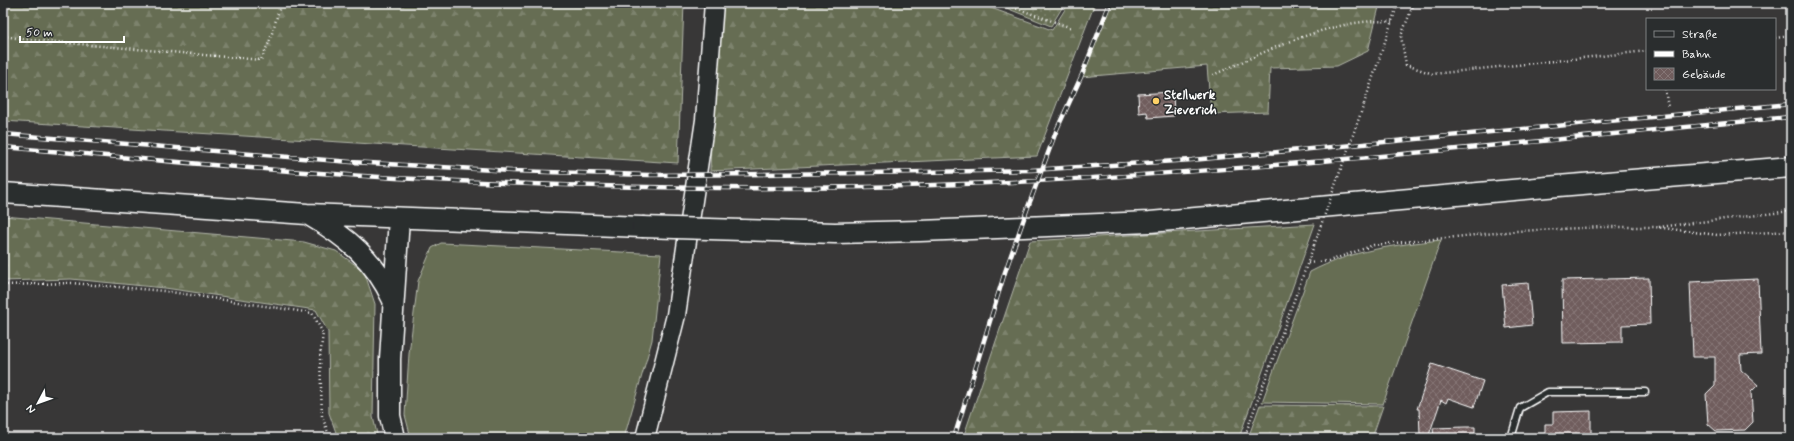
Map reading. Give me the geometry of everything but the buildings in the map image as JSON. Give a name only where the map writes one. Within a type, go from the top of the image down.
[{"type":"main road","points":[[3,193],[308,214],[835,233],[1150,222],[1791,167]]},
{"type":"main road","points":[[308,214],[333,229],[372,264],[385,283],[393,301]]},
{"type":"main road","points":[[395,438],[390,416],[390,358],[399,218]]},
{"type":"street","points":[[645,438],[676,315],[705,120],[714,3]]},
{"type":"lane","points":[[1511,438],[1520,408],[1548,392],[1645,392]]},
{"type":"path","points":[[3,36],[261,60],[270,40],[281,3]]},
{"type":"path","points":[[997,3],[1072,28]]},
{"type":"path","points":[[1244,438],[1308,263],[1398,3]]},
{"type":"path","points":[[1414,3],[1400,36],[1406,65],[1433,74],[1646,51]]},
{"type":"path","points":[[1213,75],[1290,41],[1358,21],[1392,22]]},
{"type":"path","points":[[1776,38],[1791,36]]},
{"type":"path","points":[[1665,90],[1668,107]]},
{"type":"path","points":[[1308,263],[1329,261],[1374,245],[1399,242],[1567,228],[1655,227],[1791,211]]},
{"type":"path","points":[[1655,227],[1710,235],[1791,231]]},
{"type":"path","points":[[3,285],[71,283],[164,291],[312,314],[323,333],[320,358],[322,416],[330,438]]},
{"type":"green space","points":[[3,3],[684,3],[678,163],[3,121]]},
{"type":"green space","points":[[716,3],[977,3],[1052,30],[1069,3],[1095,3],[1037,156],[710,171]]},
{"type":"green space","points":[[994,3],[1065,3],[1051,26]]},
{"type":"green space","points":[[1110,3],[1380,3],[1368,51],[1337,66],[1270,68],[1268,112],[1211,114],[1207,66],[1081,77]]},
{"type":"green space","points":[[3,216],[304,242],[336,251],[364,271],[375,304],[373,417],[378,438],[338,438],[329,413],[328,332],[316,310],[165,288],[71,279],[3,281]]},
{"type":"green space","points":[[1315,224],[1239,438],[963,438],[1030,241]]},
{"type":"green space","points":[[1441,240],[1383,404],[1262,402],[1310,272],[1342,258],[1374,250]]},
{"type":"green space","points":[[441,243],[661,254],[652,340],[624,438],[411,438],[405,415],[409,354],[418,281],[432,248]]},
{"type":"green space","points":[[1260,405],[1383,406],[1372,438],[1248,438]]},
{"type":"railway","points":[[954,438],[1005,272],[1028,207],[1057,129],[1081,77],[1110,3]]},
{"type":"railway","points":[[3,134],[351,162],[512,171],[649,175],[867,173],[1031,170],[1192,160],[1791,104]]},
{"type":"railway","points":[[3,147],[272,170],[434,180],[650,187],[866,187],[1098,178],[1214,170],[1329,161],[1791,117]]},
{"type":"place","name":"Stellwerk Zieverich","points":[[1156,101]]}]
